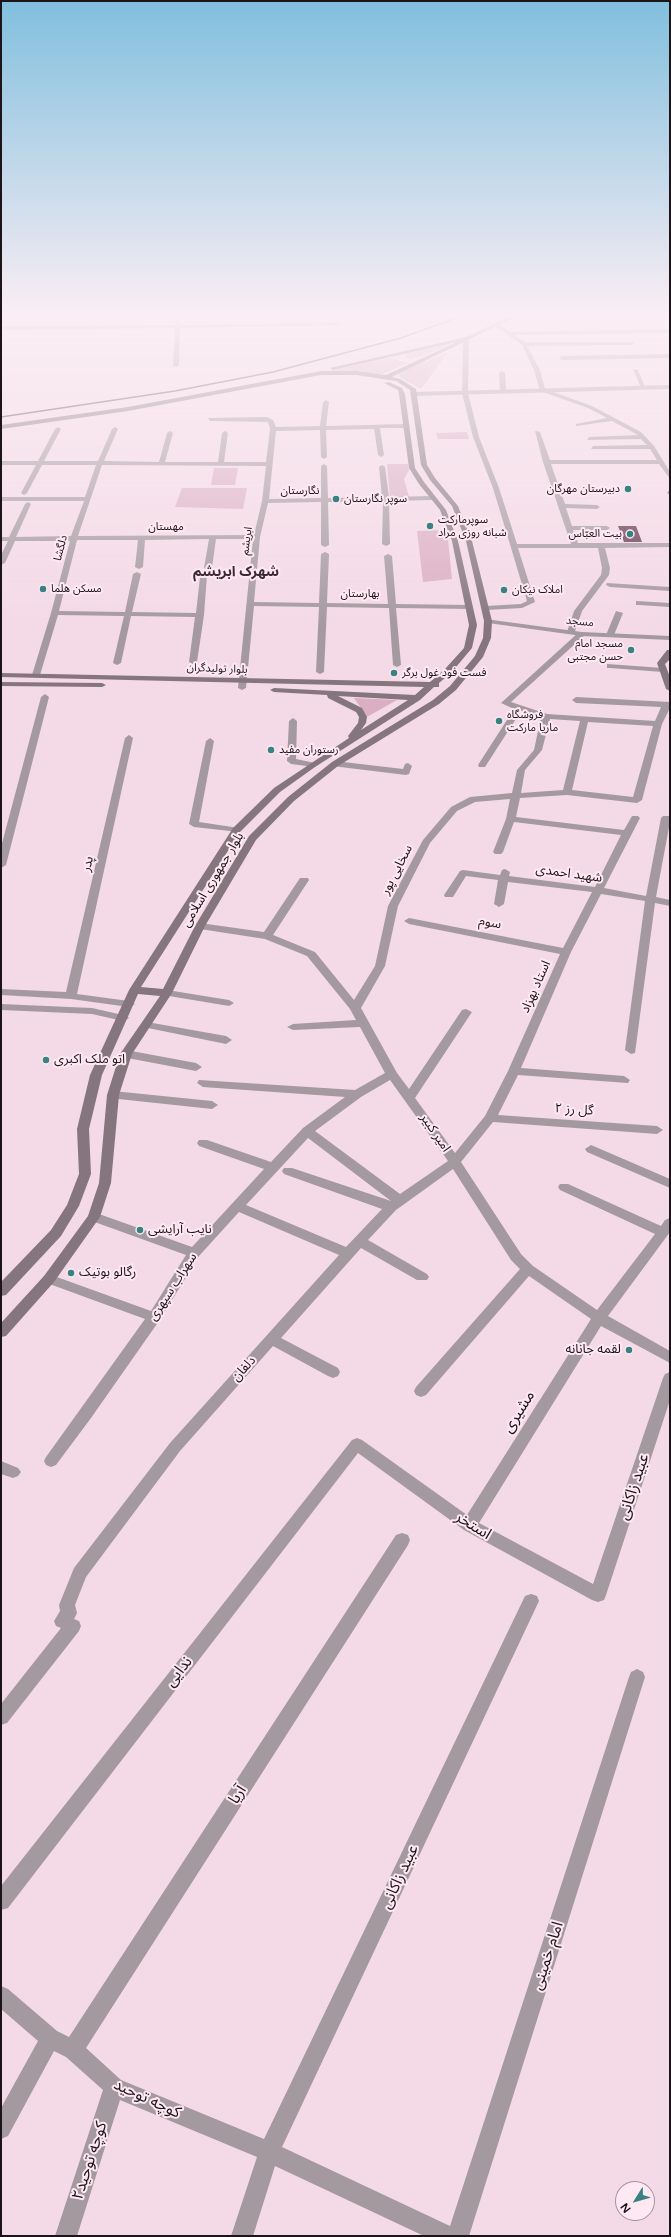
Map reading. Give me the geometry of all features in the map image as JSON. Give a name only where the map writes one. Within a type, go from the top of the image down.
[{"type":"main road","points":[[1,427],[50,419]]},
{"type":"main road","points":[[1,431],[78,419]]},
{"type":"main road","name":"بلوار جمهوری اسلامی","points":[[1,1291],[56,1233],[73,1206],[85,1174],[83,1129],[96,1076],[123,1018],[134,990],[236,830],[277,790],[312,765],[417,698],[448,671],[468,648],[473,625],[455,541],[443,510],[432,498],[412,468],[406,419]]},
{"type":"main road","name":"بلوار جمهوری اسلامی","points":[[1,1332],[49,1280],[94,1217],[105,1183],[113,1095],[126,1054],[147,1025],[167,992],[200,926],[252,838],[291,799],[335,764],[436,702],[453,688],[479,657],[487,638],[488,621],[469,541],[455,506],[432,479],[424,466],[418,419]]},
{"type":"main road","points":[[455,541],[469,541]]},
{"type":"main road","points":[[670,656],[661,663],[662,670],[670,689]]},
{"type":"main road","name":"بلوار تولیدگران","points":[[1,675],[36,675],[242,684],[314,692],[417,698],[436,702]]},
{"type":"main road","name":"بلوار تولیدگران","points":[[1,684],[432,685],[453,688]]},
{"type":"main road","points":[[314,692],[334,696],[359,710],[362,723],[346,743]]},
{"type":"main road","points":[[134,990],[167,992]]},
{"type":"street","points":[[269,419],[271,421],[273,429],[378,428],[407,426]]},
{"type":"street","points":[[324,419],[324,456]]},
{"type":"street","points":[[472,419],[476,437],[496,488],[531,602],[522,606],[486,608]]},
{"type":"street","points":[[578,425],[612,419]]},
{"type":"street","points":[[615,419],[643,437],[652,447],[670,477]]},
{"type":"street","points":[[378,428],[381,455]]},
{"type":"street","name":"دلگشا","points":[[36,675],[56,613],[74,539],[100,463],[115,429]]},
{"type":"street","name":"ابریشم","points":[[242,684],[257,537],[264,501],[273,429]]},
{"type":"street","points":[[24,493],[42,464],[58,430]]},
{"type":"street","points":[[161,464],[170,432]]},
{"type":"street","points":[[537,432],[575,545]]},
{"type":"street","points":[[220,464],[225,433]]},
{"type":"street","points":[[589,439],[643,437]]},
{"type":"street","points":[[593,448],[652,447]]},
{"type":"street","points":[[546,462],[661,462]]},
{"type":"street","points":[[1,464],[269,464]]},
{"type":"street","points":[[324,466],[325,545]]},
{"type":"street","points":[[382,467],[386,500],[386,544]]},
{"type":"street","name":"نگارستان","points":[[264,501],[432,498]]},
{"type":"street","points":[[1,499],[88,499]]},
{"type":"street","points":[[1,563],[28,504]]},
{"type":"street","points":[[562,506],[596,507]]},
{"type":"street","points":[[570,528],[607,528]]},
{"type":"street","name":"مهستان","points":[[1,539],[257,537]]},
{"type":"street","points":[[117,663],[129,616],[138,571],[142,538]]},
{"type":"street","points":[[208,568],[213,538]]},
{"type":"street","points":[[514,546],[670,545]]},
{"type":"street","points":[[571,632],[578,611],[606,575],[601,546]]},
{"type":"street","points":[[320,672],[325,554]]},
{"type":"street","points":[[388,556],[397,665]]},
{"type":"street","points":[[193,662],[204,578]]},
{"type":"street","points":[[610,585],[670,589]]},
{"type":"street","points":[[639,603],[670,606]]},
{"type":"street","name":"بهارستان","points":[[250,604],[469,607]]},
{"type":"street","points":[[56,613],[129,616],[200,615]]},
{"type":"street","points":[[610,636],[619,613]]},
{"type":"street","name":"مسجد","points":[[488,621],[582,634],[670,638]]},
{"type":"street","points":[[576,700],[669,704],[658,724],[584,720],[546,716],[505,703],[582,634]]},
{"type":"street","points":[[610,666],[662,670]]},
{"type":"street","points":[[623,703],[624,692]]},
{"type":"street","points":[[1,865],[45,697]]},
{"type":"street","points":[[482,765],[519,708]]},
{"type":"street","points":[[498,852],[511,818],[521,770],[538,750],[546,716]]},
{"type":"street","points":[[567,792],[584,720]]},
{"type":"street","points":[[293,721],[291,761],[312,765]]},
{"type":"street","name":"سخایی پور","points":[[355,1008],[380,966],[392,906],[426,842],[454,809],[473,799],[567,792],[638,800],[658,724]]},
{"type":"street","name":"پدر","points":[[71,996],[130,738]]},
{"type":"street","points":[[210,741],[194,824],[236,830]]},
{"type":"street","points":[[335,764],[406,772],[408,766]]},
{"type":"street","points":[[511,818],[627,834]]},
{"type":"street","name":"استاد بهزاد","points":[[455,1162],[490,1118],[514,1071],[566,952],[635,818]]},
{"type":"street","points":[[631,1050],[650,900],[666,818]]},
{"type":"street","name":"شهید احمدی","points":[[449,894],[463,873],[504,875],[670,903]]},
{"type":"street","points":[[499,904],[504,875]]},
{"type":"street","points":[[267,936],[304,880]]},
{"type":"street","name":"سوم","points":[[409,921],[566,952]]},
{"type":"street","name":"امیر کبیر","points":[[200,926],[267,936],[311,954],[355,1008],[392,1074],[410,1097],[455,1162],[516,1257],[528,1269],[599,1318],[670,1358]]},
{"type":"street","points":[[1,992],[71,996],[129,1004]]},
{"type":"street","points":[[167,992],[229,1002]]},
{"type":"street","points":[[92,1011],[102,1006],[97,999]]},
{"type":"street","points":[[1,1007],[92,1011],[123,1018]]},
{"type":"street","points":[[410,1097],[466,1012]]},
{"type":"street","points":[[293,1027],[363,1023]]},
{"type":"street","points":[[147,1025],[226,1040]]},
{"type":"street","points":[[126,1054],[196,1066]]},
{"type":"street","points":[[514,1071],[624,1080]]},
{"type":"street","name":"سهراب سپهری","points":[[51,1461],[154,1317],[194,1253],[307,1131],[357,1094],[392,1074]]},
{"type":"street","points":[[203,1083],[357,1094]]},
{"type":"street","points":[[113,1095],[212,1105]]},
{"type":"street","name":"گل رز ۲","points":[[490,1118],[657,1130]]},
{"type":"street","points":[[307,1131],[395,1204]]},
{"type":"street","points":[[203,1143],[274,1168]]},
{"type":"street","points":[[590,1148],[670,1184]]},
{"type":"street","name":"دلفان","points":[[1,1717],[73,1626],[62,1621],[69,1613],[67,1605],[80,1573],[175,1446],[358,1242],[395,1204],[455,1162]]},
{"type":"street","points":[[288,1171],[395,1204]]},
{"type":"street","points":[[564,1187],[667,1228]]},
{"type":"street","points":[[236,1206],[348,1253]]},
{"type":"street","points":[[94,1217],[194,1253]]},
{"type":"street","name":"مشیری","points":[[469,1525],[599,1318],[667,1228]]},
{"type":"street","points":[[358,1242],[422,1277]]},
{"type":"street","points":[[421,1392],[528,1269]]},
{"type":"street","points":[[49,1280],[154,1317]]},
{"type":"street","points":[[270,1340],[333,1372]]},
{"type":"street","name":"عبید زاکانی","points":[[598,1595],[670,1378]]},
{"type":"street","name":"استخر","points":[[357,1444],[469,1525],[598,1595]]},
{"type":"street","name":"ندایی","points":[[1,1901],[357,1444]]},
{"type":"street","name":"آریا","points":[[73,2050],[402,1540]]},
{"type":"street","name":"عبید زاکانی","points":[[242,2236],[269,2152],[531,1602]]},
{"type":"street","name":"امام خمینی","points":[[458,2236],[637,1677]]},
{"type":"street","name":"کوچه توحید","points":[[1,1996],[50,2038],[73,2050],[114,2087],[269,2152],[448,2236]]},
{"type":"street","points":[[1,2129],[50,2038]]},
{"type":"street","name":"کوچه توحید۲","points":[[66,2236],[114,2087]]},
{"type":"shaded area","points":[[467,432],[469,439],[438,439],[436,433]]},
{"type":"shaded area","points":[[387,464],[408,464],[409,470],[404,479],[409,497],[390,498]]},
{"type":"shaded area","points":[[214,468],[238,468],[235,485],[211,485]]},
{"type":"shaded area","points":[[182,488],[247,488],[243,509],[175,507]]},
{"type":"shaded area","points":[[447,530],[452,579],[423,582],[417,531]]},
{"type":"shaded area","points":[[354,698],[397,700],[367,717]]},
{"type":"building","name":"بیت العبّاس","points":[[618,526],[636,526],[642,542],[624,542]]},
{"type":"place","name":"دبیرستان مهرگان","points":[[628,489]]},
{"type":"place","name":"سوپر نگارستان","points":[[336,499]]},
{"type":"place","name":"سوپرمارکت شبانه روزی مراد","points":[[430,526]]},
{"type":"place","name":"بیت العبّاس","points":[[630,534]]},
{"type":"place","name":"مسکن هلما","points":[[43,589]]},
{"type":"place","name":"املاک نیکان","points":[[504,590]]},
{"type":"place","name":"مسجد امام حسن مجتبی","points":[[631,650]]},
{"type":"place","name":"فست فود غول برگر","points":[[394,673]]},
{"type":"place","name":"فروشگاه ماریا مارکت","points":[[499,721]]},
{"type":"place","name":"رستوران مفید","points":[[271,750]]},
{"type":"place","name":"اتو ملک اکبری","points":[[46,1060]]},
{"type":"place","name":"نایب آرایشی","points":[[140,1230]]},
{"type":"place","name":"رگالو بوتیک","points":[[71,1273]]},
{"type":"place","name":"لقمه جانانه","points":[[629,1350]]},
{"type":"district","name":"شهرک ابریشم","points":[[236,572]]}]
